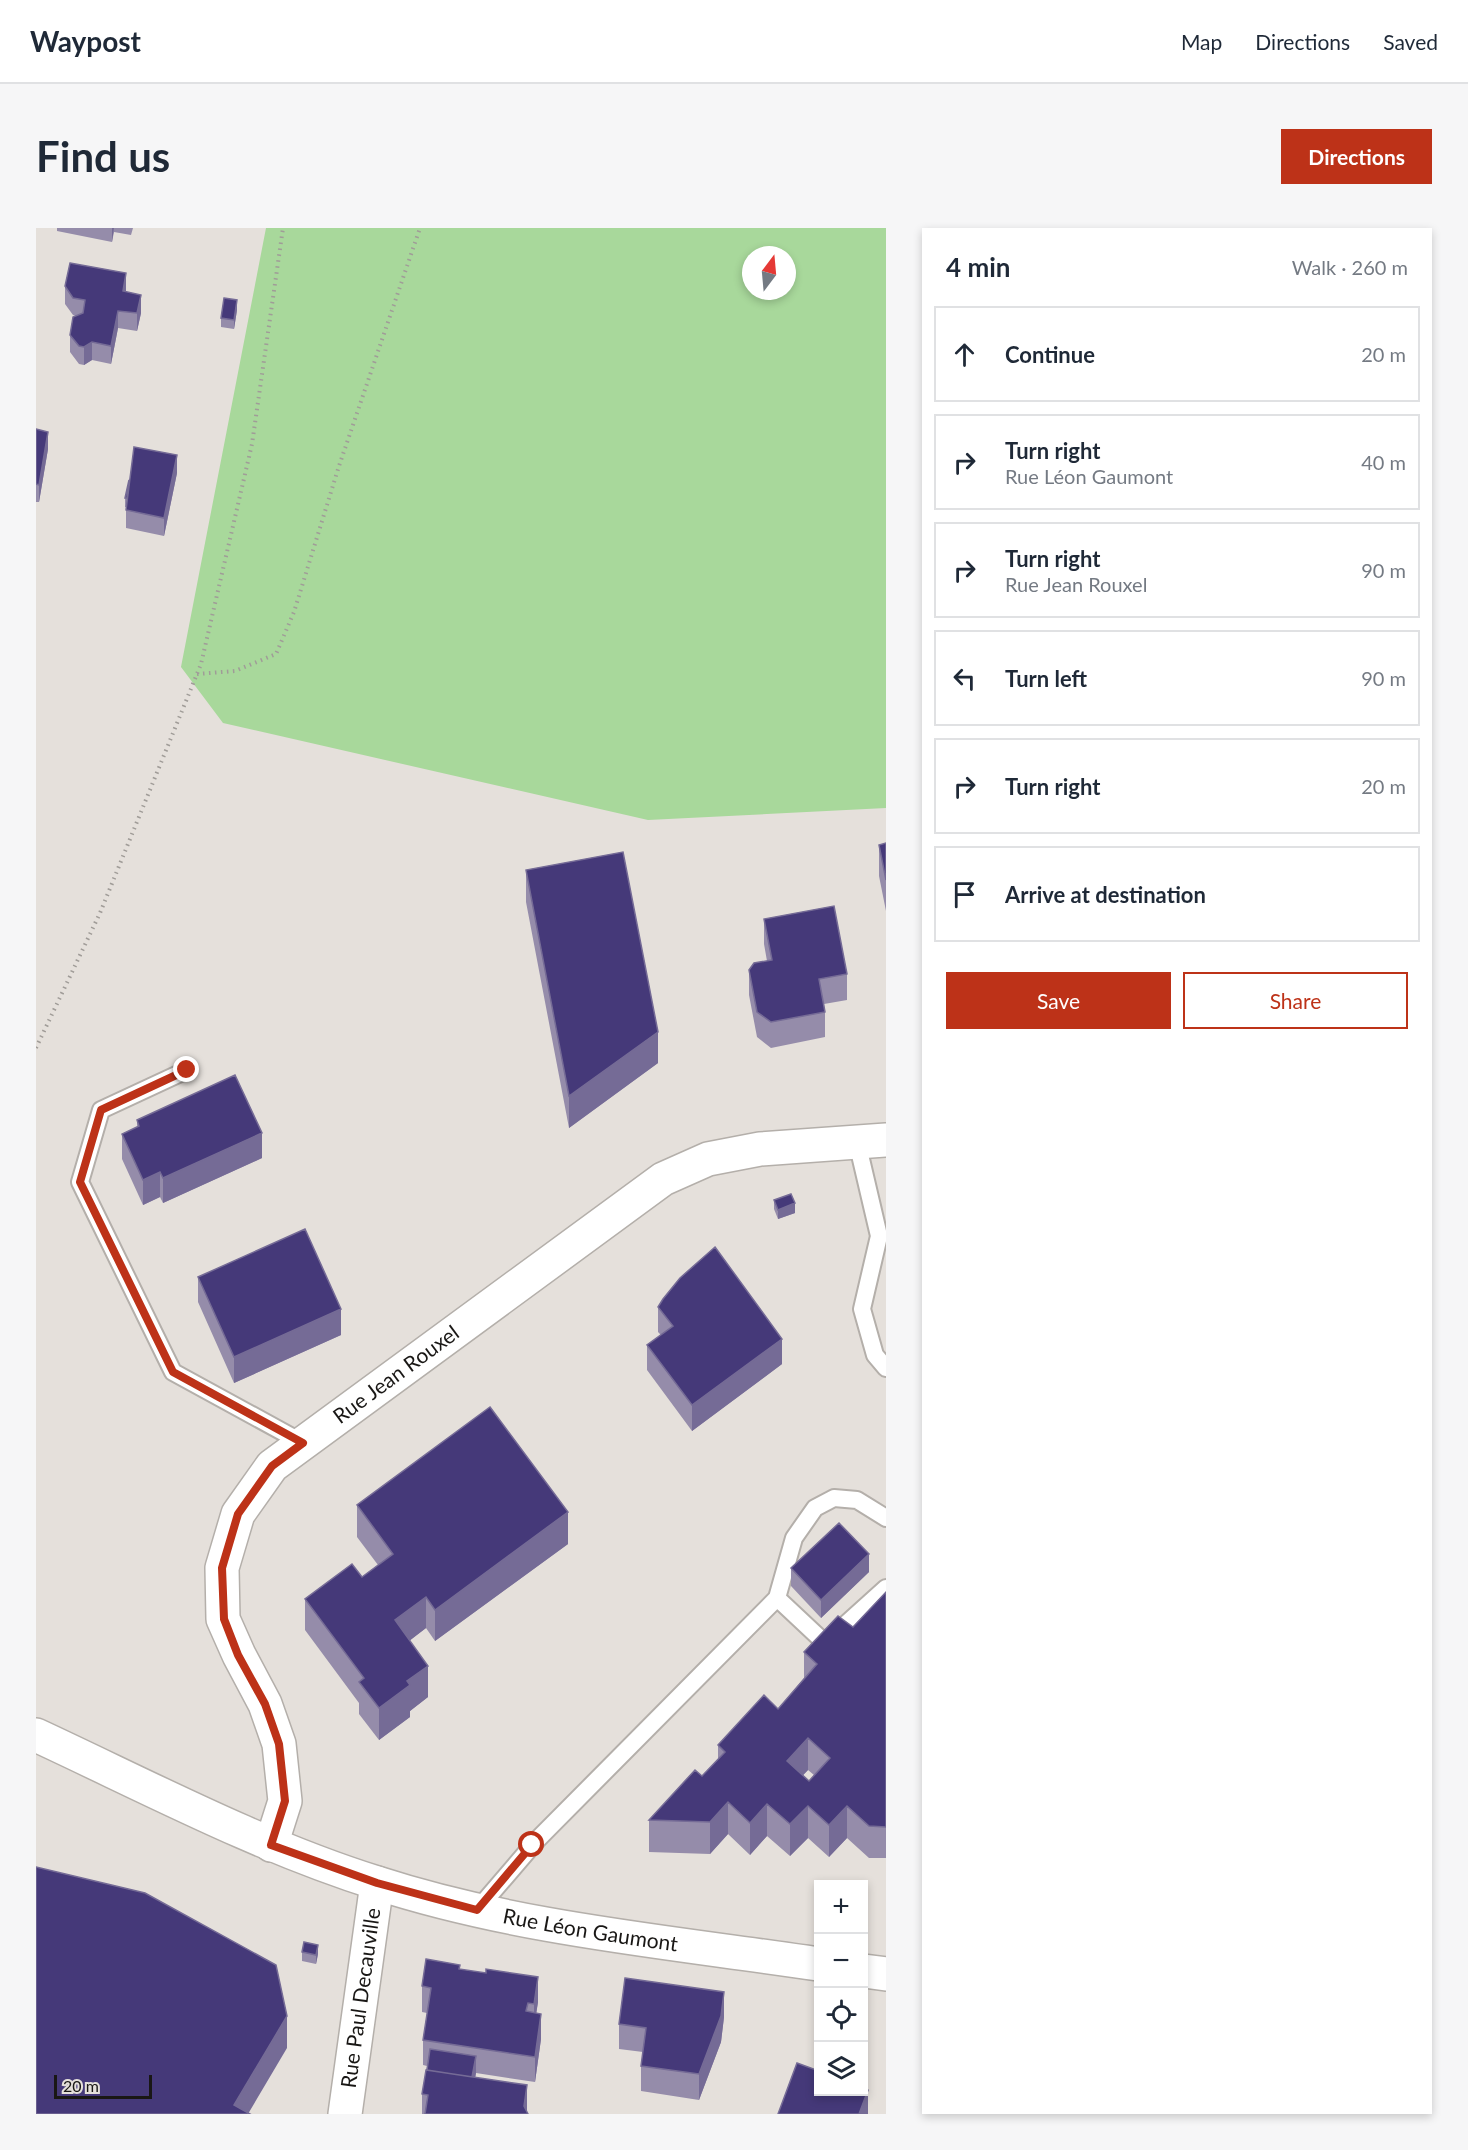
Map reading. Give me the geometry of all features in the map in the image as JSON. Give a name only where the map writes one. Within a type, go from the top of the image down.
[{"type":"street","name":"Rue Jean Rouxel","points":[[271,1845],[285,1801],[279,1744],[265,1704],[238,1655],[224,1619],[222,1568],[238,1514],[272,1466],[663,1179],[708,1160],[760,1149],[872,1142]]},
{"type":"street","name":"Rue Léon Gaumont","points":[[36,1735],[271,1845],[377,1883],[477,1910],[529,1921],[814,1963]]},
{"type":"street","name":"Rue Paul Decauville","points":[[345,2114],[377,1883]]},
{"type":"street","points":[[868,1972],[886,1974]]},
{"type":"lane","points":[[187,1070],[101,1110],[80,1182],[173,1372],[303,1443]]},
{"type":"lane","points":[[872,1142],[880,1224],[862,1309],[875,1355],[886,1368]]},
{"type":"lane","points":[[477,1910],[537,1840],[777,1598],[794,1538],[815,1508],[834,1498],[857,1500],[886,1518]]},
{"type":"lane","points":[[777,1598],[825,1643],[886,1588]]},
{"type":"path","points":[[36,1048],[100,914],[197,674],[252,444],[283,228]]},
{"type":"path","points":[[197,674],[235,671],[276,654],[294,612],[339,465],[420,228]]},
{"type":"green space","points":[[266,228],[886,228],[886,808],[648,820],[223,723],[181,667]]},
{"type":"building","points":[[70,263],[126,273],[123,291],[141,295],[137,313],[118,311],[111,346],[92,342],[84,347],[79,346],[70,335],[73,317],[83,313],[85,300],[73,298],[65,286]]},
{"type":"building","points":[[224,298],[237,300],[234,320],[221,318]]},
{"type":"building","points":[[36,429],[48,432],[39,485],[36,484]]},
{"type":"building","points":[[134,447],[177,455],[164,518],[126,510]]},
{"type":"building","points":[[886,843],[886,880],[879,845]]},
{"type":"building","points":[[623,852],[658,1032],[569,1096],[526,870]]},
{"type":"building","points":[[834,906],[847,974],[819,979],[825,1012],[771,1022],[757,1012],[749,970],[754,963],[772,960],[764,919]]},
{"type":"building","points":[[235,1075],[262,1133],[163,1178],[160,1172],[143,1180],[122,1134],[139,1126],[137,1120]]},
{"type":"building","points":[[791,1194],[795,1203],[778,1210],[774,1200]]},
{"type":"building","points":[[305,1229],[341,1309],[234,1357],[198,1277]]},
{"type":"building","points":[[715,1247],[782,1339],[692,1405],[647,1345],[673,1326],[658,1307],[663,1299],[680,1278]]},
{"type":"building","points":[[490,1407],[568,1512],[435,1610],[426,1597],[395,1620],[428,1666],[407,1681],[410,1685],[379,1708],[359,1682],[364,1678],[305,1599],[352,1564],[362,1577],[393,1554],[357,1505]]},
{"type":"building","points":[[839,1523],[869,1554],[821,1600],[791,1568]]},
{"type":"building","points":[[886,1592],[886,1827],[869,1826],[847,1806],[829,1825],[808,1806],[790,1824],[767,1804],[750,1823],[728,1802],[710,1822],[649,1820],[695,1770],[702,1776],[725,1752],[718,1745],[764,1695],[778,1709],[817,1664],[804,1652],[838,1616],[853,1627]],"holes":[[[808,1738],[830,1758],[809,1781],[787,1761]]]},
{"type":"building","points":[[36,1867],[145,1893],[276,1965],[287,2016],[234,2105],[250,2114],[36,2114]]},
{"type":"building","points":[[304,1942],[318,1945],[316,1955],[302,1952]]},
{"type":"building","points":[[426,1959],[460,1965],[459,1969],[486,1973],[486,1969],[538,1977],[534,2004],[528,2003],[526,2011],[541,2014],[535,2057],[423,2040],[431,1988],[422,1986]]},
{"type":"building","points":[[625,1978],[724,1992],[721,2016],[699,2074],[641,2066],[646,2028],[619,2024]]},
{"type":"building","points":[[430,2049],[476,2056],[472,2077],[427,2070]]},
{"type":"building","points":[[797,2063],[814,2069],[814,2096],[866,2096],[859,2114],[778,2114]]},
{"type":"building","points":[[426,2070],[527,2085],[524,2106],[528,2114],[425,2114],[428,2095],[422,2094]]},
{"type":"route","points":[[187,1070],[101,1110],[80,1182],[173,1372],[303,1443],[272,1466],[238,1514],[222,1568],[224,1619],[238,1655],[265,1704],[279,1744],[285,1801],[271,1845],[377,1883],[477,1910],[532,1845]]}]
